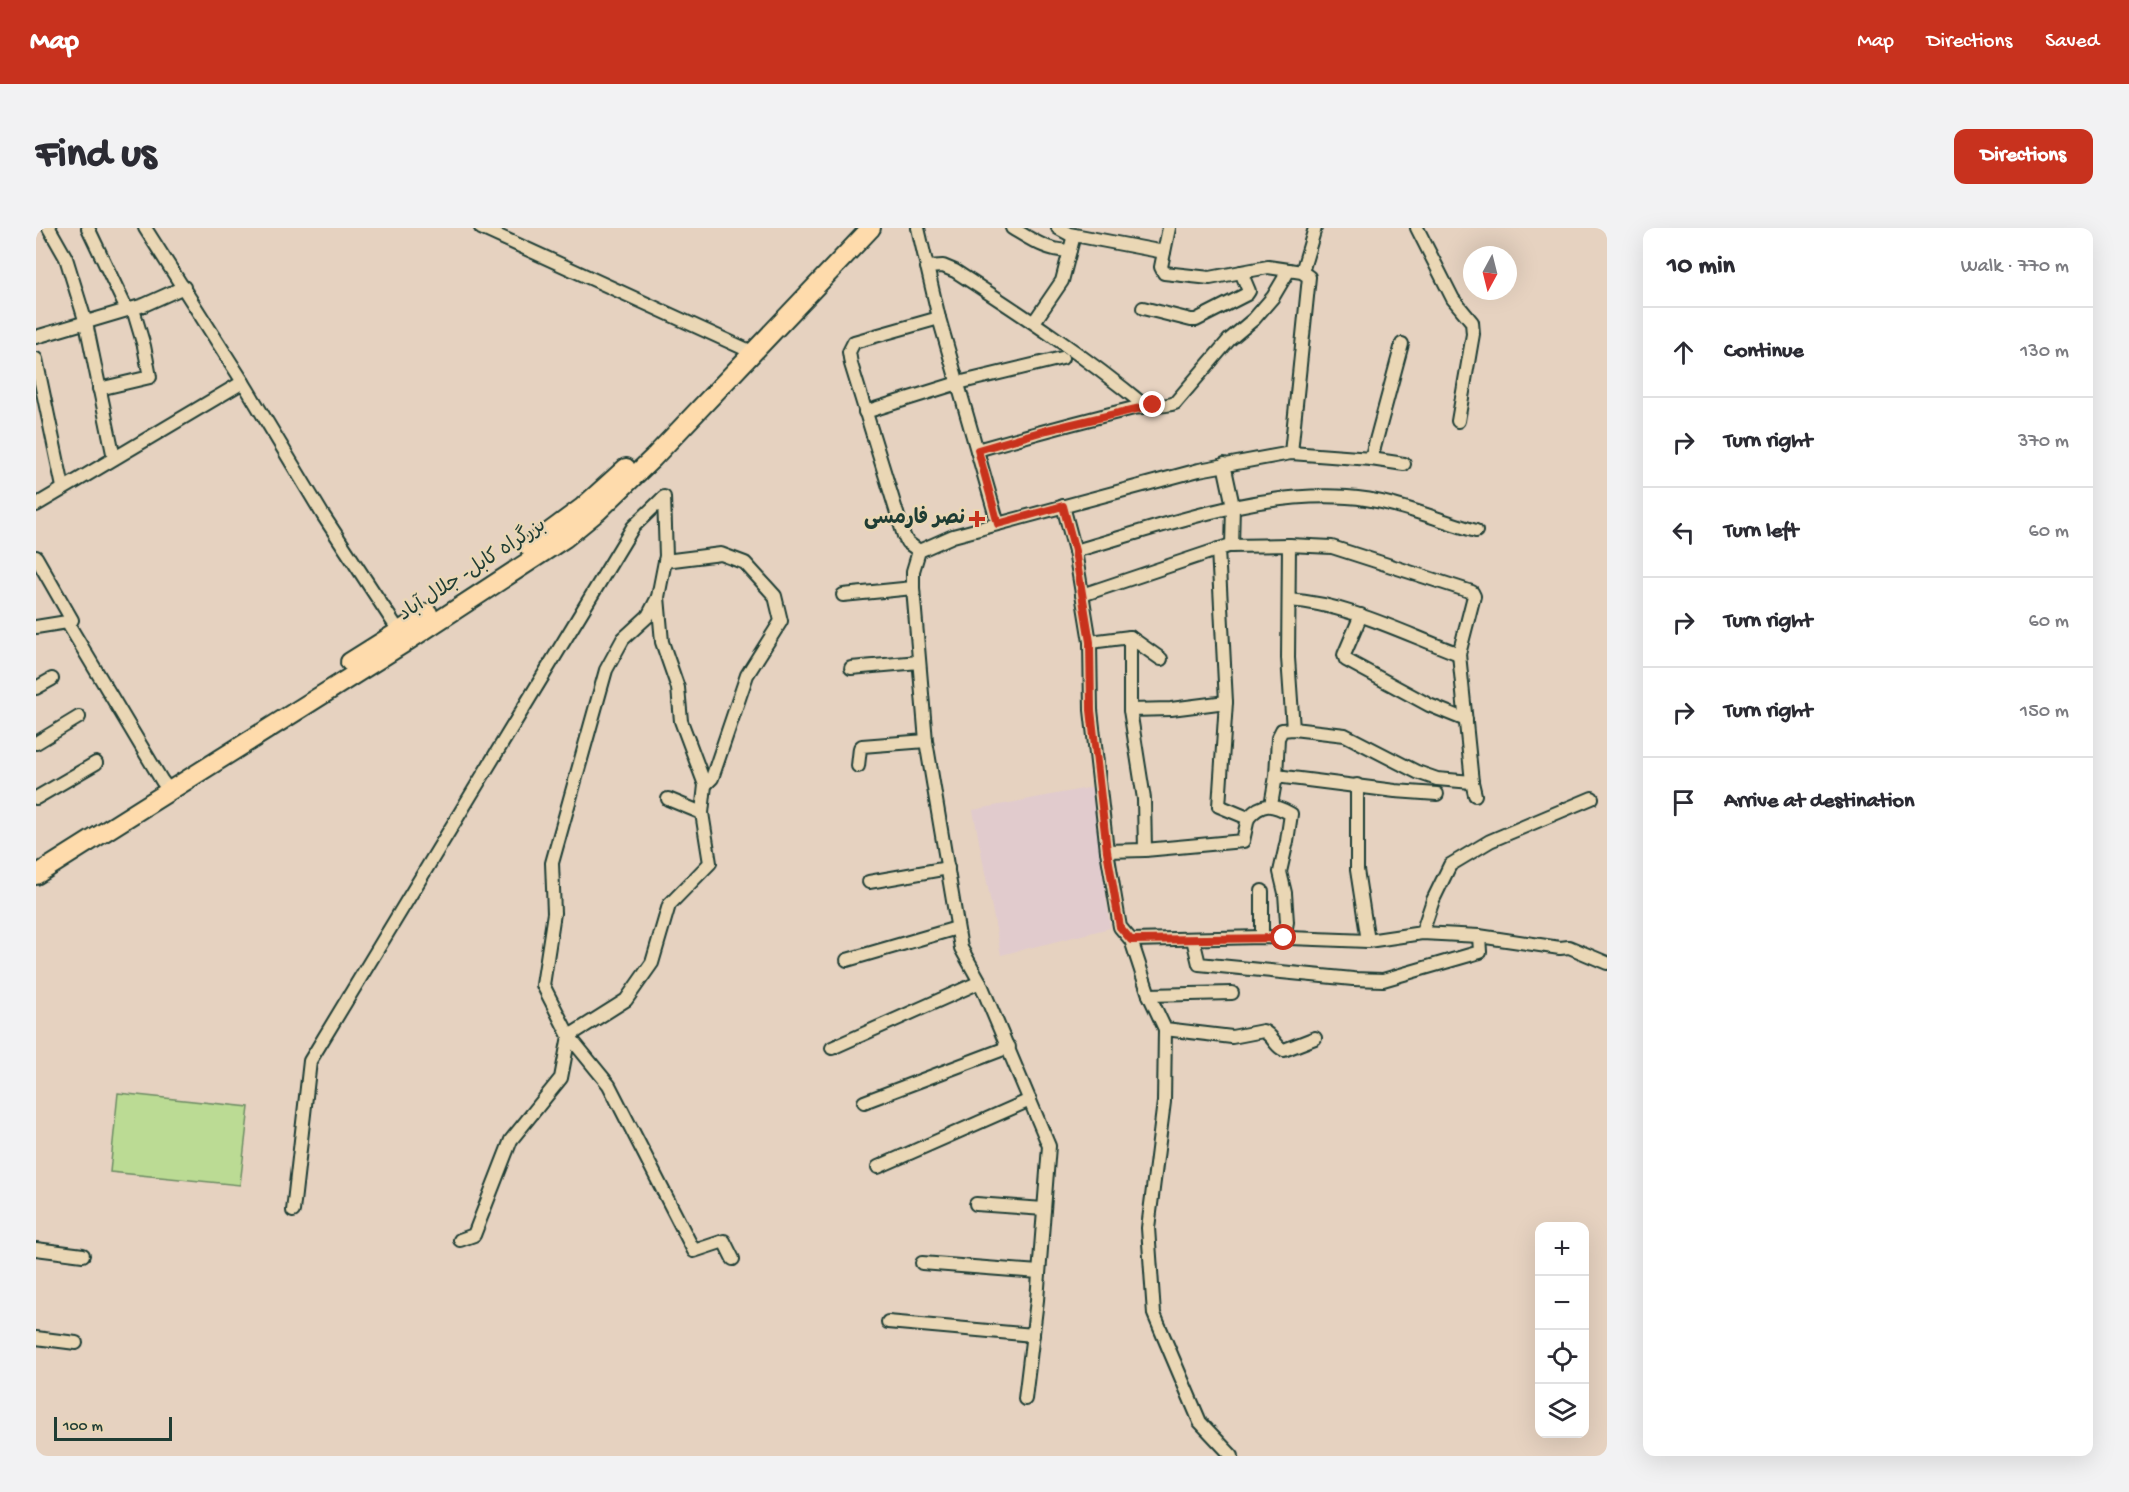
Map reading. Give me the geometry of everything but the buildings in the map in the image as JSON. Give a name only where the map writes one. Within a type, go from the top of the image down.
[{"type":"highway","name":"بزرگراه کابل- جلال آباد","points":[[36,861],[406,642],[565,538],[598,511],[653,458],[856,228]]},
{"type":"highway","name":"بزرگراه کابل- جلال آباد","points":[[36,875],[165,786],[546,536],[583,507],[634,461],[872,228]]},
{"type":"street","points":[[49,228],[66,258],[86,323],[114,458]]},
{"type":"street","points":[[88,228],[130,309],[144,346],[150,377],[99,389]]},
{"type":"street","points":[[145,228],[184,286],[323,515],[399,631]]},
{"type":"street","points":[[481,228],[748,350]]},
{"type":"street","points":[[918,228],[939,318],[998,524]]},
{"type":"street","points":[[1012,228],[1036,242],[1063,251],[1071,250]]},
{"type":"street","points":[[1058,228],[1074,235],[1164,252]]},
{"type":"street","points":[[1168,228],[1161,267],[1164,273],[1210,278],[1268,267],[1302,272],[1309,277],[1291,453]]},
{"type":"street","points":[[1302,272],[1315,228]]},
{"type":"street","points":[[1417,228],[1453,299],[1472,322],[1473,334],[1458,421]]},
{"type":"street","points":[[1034,322],[1062,281],[1074,235]]},
{"type":"street","points":[[927,267],[943,266],[955,271],[1034,322],[1115,381],[1145,406]]},
{"type":"street","points":[[978,450],[1145,406],[1175,403],[1229,340],[1254,319],[1273,297],[1289,270]]},
{"type":"street","points":[[1143,309],[1191,321],[1196,320],[1247,294],[1249,291],[1241,272]]},
{"type":"street","points":[[36,337],[144,305],[184,286]]},
{"type":"street","points":[[919,551],[907,542],[904,536],[865,412],[849,352],[852,345],[860,340],[939,318]]},
{"type":"street","points":[[1371,459],[1402,344]]},
{"type":"street","points":[[865,412],[958,383],[1062,358]]},
{"type":"street","points":[[36,359],[63,487]]},
{"type":"street","points":[[36,505],[243,382]]},
{"type":"street","points":[[919,551],[953,536],[1224,464],[1291,453],[1404,464]]},
{"type":"street","points":[[1224,464],[1233,506],[1232,546]]},
{"type":"street","points":[[1075,551],[1233,506],[1309,496],[1349,497],[1379,502],[1476,531]]},
{"type":"street","points":[[293,1211],[310,1061],[633,527],[664,497],[665,561],[658,597],[662,642],[678,688],[681,721],[705,785],[702,813],[710,863],[669,905],[652,963],[626,1000],[569,1036],[561,1078],[511,1140],[474,1235],[460,1240]]},
{"type":"street","points":[[1063,506],[1075,551],[1090,642],[1091,710],[1107,851],[1120,927],[1131,940],[1149,995],[1165,1029],[1164,1102],[1148,1228],[1154,1314],[1200,1422],[1232,1456]]},
{"type":"street","points":[[1082,595],[1218,549],[1232,546],[1288,545],[1332,547],[1472,592],[1474,597],[1459,654],[1474,788],[1417,772],[1346,735],[1293,729],[1279,733],[1271,805]]},
{"type":"street","points":[[1288,545],[1288,658],[1293,729]]},
{"type":"street","points":[[1218,549],[1226,702],[1219,806],[1248,818]]},
{"type":"street","points":[[919,551],[913,572],[913,588],[926,741],[961,948],[980,982],[1009,1047],[1049,1146],[1039,1272],[1025,1399]]},
{"type":"street","points":[[665,561],[721,554],[746,563],[775,597],[781,621],[747,675],[712,778],[705,785]]},
{"type":"street","points":[[36,557],[72,620],[36,627]]},
{"type":"street","points":[[843,595],[913,588]]},
{"type":"street","points":[[658,597],[648,616],[623,639],[606,670],[552,862],[554,913],[543,986],[569,1036],[609,1085],[694,1251],[724,1241],[733,1259]]},
{"type":"street","points":[[1288,600],[1361,615],[1459,654]]},
{"type":"street","points":[[1361,615],[1344,655],[1346,660],[1429,705],[1466,720]]},
{"type":"street","points":[[67,622],[165,786]]},
{"type":"street","points":[[1090,642],[1130,637],[1161,659]]},
{"type":"street","points":[[1130,637],[1130,710],[1144,799],[1145,850]]},
{"type":"street","points":[[851,668],[919,662]]},
{"type":"street","points":[[36,688],[52,679]]},
{"type":"street","points":[[1130,710],[1171,709],[1226,702]]},
{"type":"street","points":[[36,743],[79,717]]},
{"type":"street","points":[[858,766],[862,746],[926,741]]},
{"type":"street","points":[[36,798],[96,763]]},
{"type":"street","points":[[1276,776],[1437,794]]},
{"type":"street","points":[[1357,785],[1357,870],[1368,941]]},
{"type":"street","points":[[668,798],[702,813]]},
{"type":"street","points":[[1422,933],[1433,900],[1450,865],[1490,841],[1592,798]]},
{"type":"street","points":[[1107,851],[1243,841],[1248,818],[1263,806],[1271,805],[1291,814],[1280,872],[1285,892],[1287,922],[1284,938]]},
{"type":"street","points":[[869,882],[948,868]]},
{"type":"street","points":[[1262,891],[1262,938]]},
{"type":"street","points":[[846,960],[957,928]]},
{"type":"street","points":[[1131,940],[1284,938],[1368,941],[1422,933],[1479,936],[1560,948],[1569,947],[1607,963]]},
{"type":"street","points":[[1193,939],[1199,964],[1383,980],[1480,952],[1479,936]]},
{"type":"street","points":[[832,1048],[980,982]]},
{"type":"street","points":[[1149,995],[1232,993]]},
{"type":"street","points":[[1165,1029],[1232,1037],[1265,1032],[1280,1049],[1284,1050],[1315,1038]]},
{"type":"street","points":[[864,1102],[1009,1047]]},
{"type":"street","points":[[878,1167],[1030,1100]]},
{"type":"street","points":[[976,1204],[1044,1209]]},
{"type":"street","points":[[36,1249],[83,1255]]},
{"type":"street","points":[[922,1263],[1039,1272]]},
{"type":"street","points":[[888,1322],[1033,1335]]},
{"type":"street","points":[[36,1338],[76,1343]]},
{"type":"shaded area","points":[[1093,787],[1110,928],[1001,955],[973,810]]},
{"type":"green space","points":[[118,1093],[249,1107],[240,1185],[110,1172]]},
{"type":"place","name":"نصر فارمسی","points":[[977,519]]},
{"type":"route","points":[[1153,405],[1047,430],[978,450],[998,524],[1063,506],[1075,551],[1090,642],[1091,710],[1107,851],[1120,927],[1131,940],[1284,938]]}]
